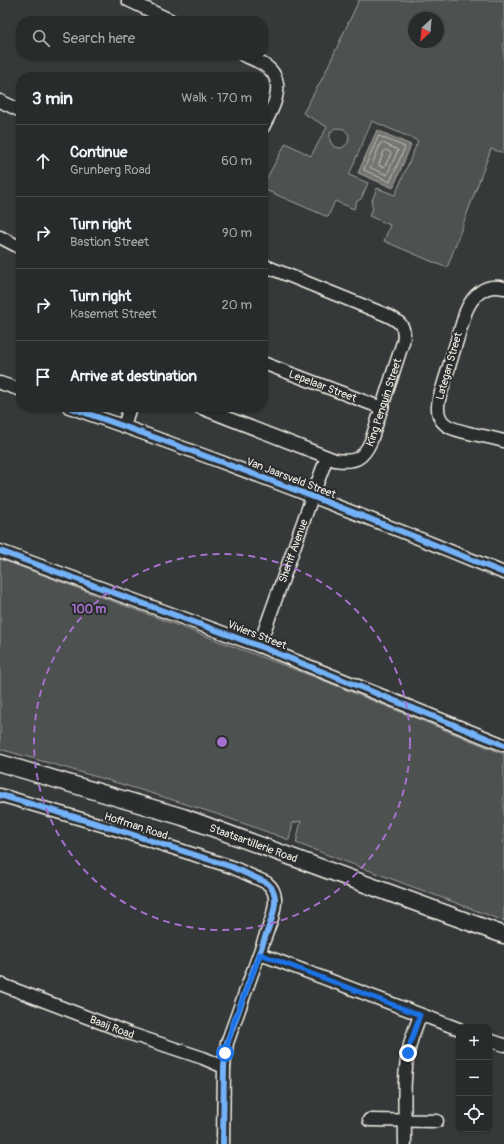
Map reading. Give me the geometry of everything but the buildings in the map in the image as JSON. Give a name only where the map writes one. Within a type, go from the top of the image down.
[{"type":"street","points":[[128,0],[162,16]]},
{"type":"street","points":[[254,60],[273,73],[276,82],[277,91],[272,110],[268,118]]},
{"type":"street","points":[[0,101],[16,109]]},
{"type":"street","points":[[0,237],[16,245]]},
{"type":"street","name":"King Penguin Street","points":[[212,412],[328,458],[342,461],[352,461],[362,457],[371,441],[403,342],[404,331],[400,324],[394,318],[268,267]]},
{"type":"street","name":"Lategan Street","points":[[504,288],[490,287],[474,296],[470,302],[439,399],[438,413],[442,422],[451,429],[504,441]]},
{"type":"street","name":"Lepelaar Street","points":[[268,365],[382,408]]},
{"type":"street","points":[[0,383],[16,388]]},
{"type":"street","name":"Van Jaarsveld Street","points":[[83,412],[312,497],[504,573]]},
{"type":"street","points":[[124,426],[128,412]]},
{"type":"street","name":"Sheriff Avenue","points":[[259,646],[312,497],[328,458]]},
{"type":"street","name":"Viviers Street","points":[[0,552],[259,646],[504,745]]},
{"type":"street","name":"Staatsartillerie Road","points":[[0,763],[183,817],[504,935]]},
{"type":"street","name":"Hoffman Road","points":[[0,795],[115,829],[232,867],[264,881],[271,886],[275,895],[276,903],[260,954]]},
{"type":"street","points":[[224,1144],[224,1067],[227,1043],[260,954],[456,1028]]},
{"type":"street","name":"Baaij Road","points":[[0,984],[131,1034],[224,1067]]},
{"type":"street","points":[[405,1144],[406,1070],[410,1044],[420,1015]]},
{"type":"street","points":[[492,1041],[504,1045]]},
{"type":"street","points":[[370,1120],[437,1122]]},
{"type":"shaded area","points":[[359,0],[504,0],[504,153],[491,149],[447,268],[384,241],[390,225],[369,216],[373,208],[371,203],[377,188],[395,195],[418,141],[372,121],[349,175],[368,183],[361,199],[357,201],[354,209],[335,201],[328,217],[268,191],[268,176],[286,143],[311,156],[327,127],[303,113],[324,75]],"holes":[[[335,128],[344,129],[349,135],[348,143],[342,148],[334,147],[330,141],[330,133]]]},
{"type":"shaded area","points":[[0,559],[312,676],[504,754],[504,921],[296,843],[301,821],[293,823],[289,840],[182,803],[0,749]]},
{"type":"water","points":[[377,130],[411,145],[393,188],[358,173]]},
{"type":"cycle path","points":[[83,412],[288,487],[504,573]]},
{"type":"cycle path","points":[[0,551],[259,646],[504,745]]},
{"type":"cycle path","points":[[0,795],[115,829],[232,867],[267,883],[271,887],[275,895],[272,918],[227,1043],[224,1067],[223,1144]]},
{"type":"route","points":[[225,1053],[232,1027],[260,954],[420,1015],[408,1053]]}]
